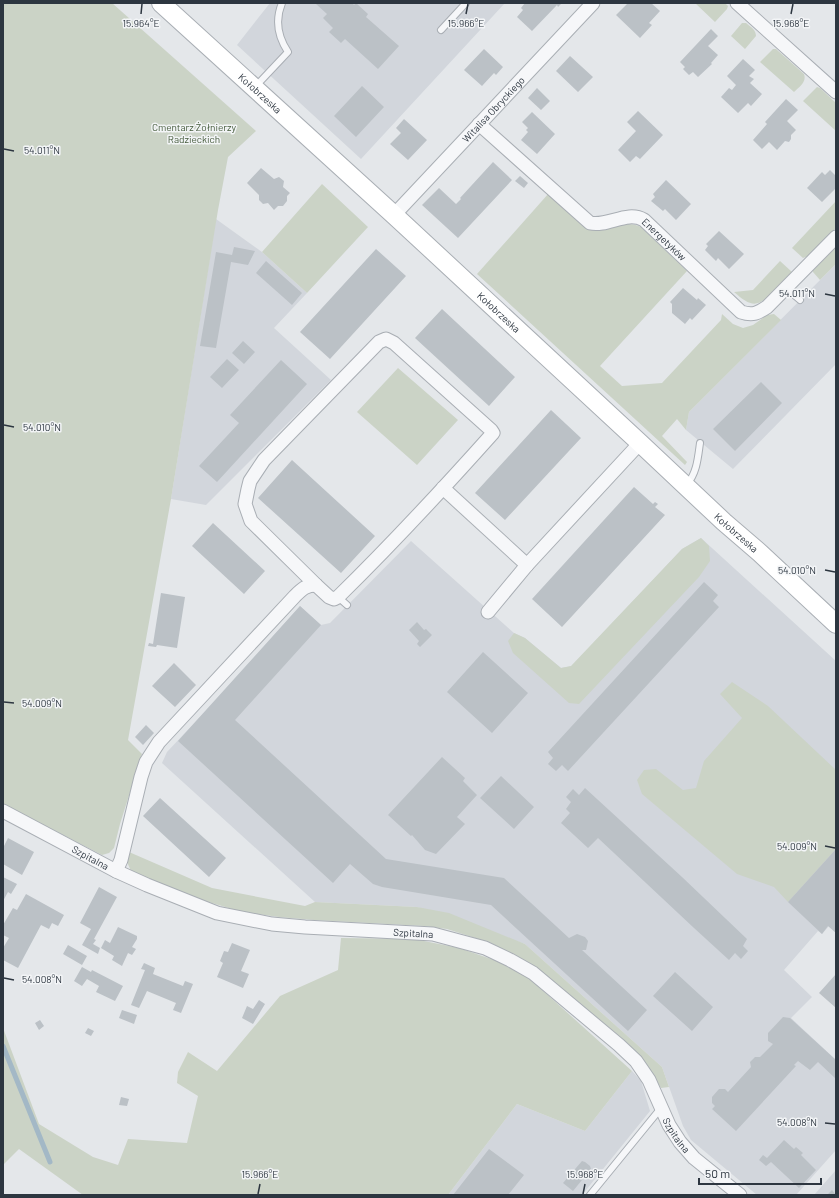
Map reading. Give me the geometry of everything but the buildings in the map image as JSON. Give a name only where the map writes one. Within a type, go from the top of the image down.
[{"type":"main road","name":"Kołobrzeska","points":[[161,3],[394,215],[836,624]]},
{"type":"street","name":"Witalisa Obryckiego","points":[[394,215],[593,3]]},
{"type":"street","points":[[737,3],[836,92]]},
{"type":"street","name":"Energetyków","points":[[480,124],[590,223],[597,224],[632,216],[644,220],[741,312],[750,315],[758,314],[767,307],[836,237]]},
{"type":"street","points":[[386,339],[394,342],[493,432],[443,488],[377,558],[343,601],[329,597],[251,521],[245,504],[250,481],[264,460],[382,340],[386,339]]},
{"type":"street","points":[[488,612],[527,565],[640,442]]},
{"type":"street","points":[[443,488],[527,565]]},
{"type":"street","points":[[116,871],[146,762],[159,742],[305,586],[316,585]]},
{"type":"street","name":"Szpitalna","points":[[3,811],[116,871],[217,913],[245,920],[272,924],[433,934],[485,948],[533,973],[636,1061],[649,1080],[669,1126],[680,1142],[694,1158],[740,1195]]},
{"type":"lane","points":[[254,89],[288,52],[281,42],[278,31],[280,8],[282,3]]},
{"type":"lane","points":[[441,30],[466,3]]},
{"type":"lane","points":[[786,288],[800,300]]},
{"type":"lane","points":[[686,486],[693,477],[700,443]]},
{"type":"lane","points":[[590,1195],[661,1108]]},
{"type":"shaded area","points":[[270,3],[505,3],[361,159],[237,45]]},
{"type":"shaded area","points":[[216,219],[262,252],[307,293],[274,328],[331,380],[206,505],[171,499]]},
{"type":"shaded area","points":[[836,264],[836,364],[733,469],[686,430],[689,412]]},
{"type":"shaded area","points":[[701,538],[836,661],[836,933],[829,926],[822,934],[818,931],[784,970],[812,997],[791,1018],[836,1060],[836,1150],[796,1195],[757,1195],[691,1140],[683,1126],[662,1067],[525,944],[417,907],[315,902],[162,763],[167,752],[300,606],[321,625],[330,623],[411,541],[514,633],[525,638],[561,668],[572,666],[682,549]]},
{"type":"shaded area","points":[[632,1071],[641,1081],[650,1111],[582,1195],[448,1195],[517,1104],[585,1131]]},
{"type":"shaded area","points":[[836,1170],[836,1195],[814,1195]]},
{"type":"green space","name":"Cmentarz Żołnierzy Radzieckich","points":[[3,3],[112,3],[256,131],[228,157],[171,499],[128,740],[142,754],[114,848],[109,853],[102,855],[3,804]]},
{"type":"green space","points":[[695,3],[725,3],[728,6],[715,22]]},
{"type":"green space","points":[[742,23],[746,23],[750,26],[756,34],[745,49],[731,36]]},
{"type":"green space","points":[[773,49],[776,49],[804,74],[805,77],[803,82],[794,92],[760,62]]},
{"type":"green space","points":[[817,87],[836,103],[836,131],[803,101]]},
{"type":"green space","points":[[322,184],[368,227],[307,293],[262,252]]},
{"type":"green space","points":[[549,193],[590,229],[603,229],[622,224],[641,227],[687,271],[600,366],[622,386],[662,383],[721,320],[722,314],[733,324],[743,328],[753,325],[767,315],[774,314],[781,320],[689,412],[686,430],[677,419],[662,436],[687,462],[685,465],[477,274]]},
{"type":"green space","points":[[836,201],[836,228],[808,256],[803,258],[792,248]]},
{"type":"green space","points":[[836,243],[836,264],[820,280],[813,272],[813,269]]},
{"type":"green space","points":[[780,261],[792,272],[762,301],[754,304],[749,303],[734,292],[753,290]]},
{"type":"green space","points":[[398,368],[458,420],[417,465],[357,412]]},
{"type":"green space","points":[[701,538],[709,546],[710,561],[699,577],[579,704],[569,703],[513,653],[508,641],[514,633],[525,638],[561,668],[571,666],[682,549]]},
{"type":"green space","points":[[732,682],[768,706],[836,770],[836,849],[788,902],[774,887],[737,874],[642,794],[637,780],[644,770],[656,769],[683,790],[696,788],[704,761],[742,718],[720,694]]},
{"type":"green space","points":[[129,852],[212,888],[305,906],[315,902],[417,907],[449,913],[525,944],[662,1067],[669,1087],[661,1088],[642,1059],[622,1038],[537,968],[491,943],[447,929],[424,926],[314,920],[242,912],[182,894],[131,871],[127,862]]},
{"type":"green space","points":[[341,938],[414,939],[459,948],[497,961],[530,979],[632,1071],[585,1131],[517,1104],[448,1195],[83,1195],[19,1149],[3,1165],[3,1028],[39,1124],[93,1157],[118,1165],[128,1139],[187,1143],[198,1096],[177,1083],[178,1072],[188,1052],[217,1071],[280,996],[338,970]]},
{"type":"waterway","points":[[3,1046],[50,1162]]}]
